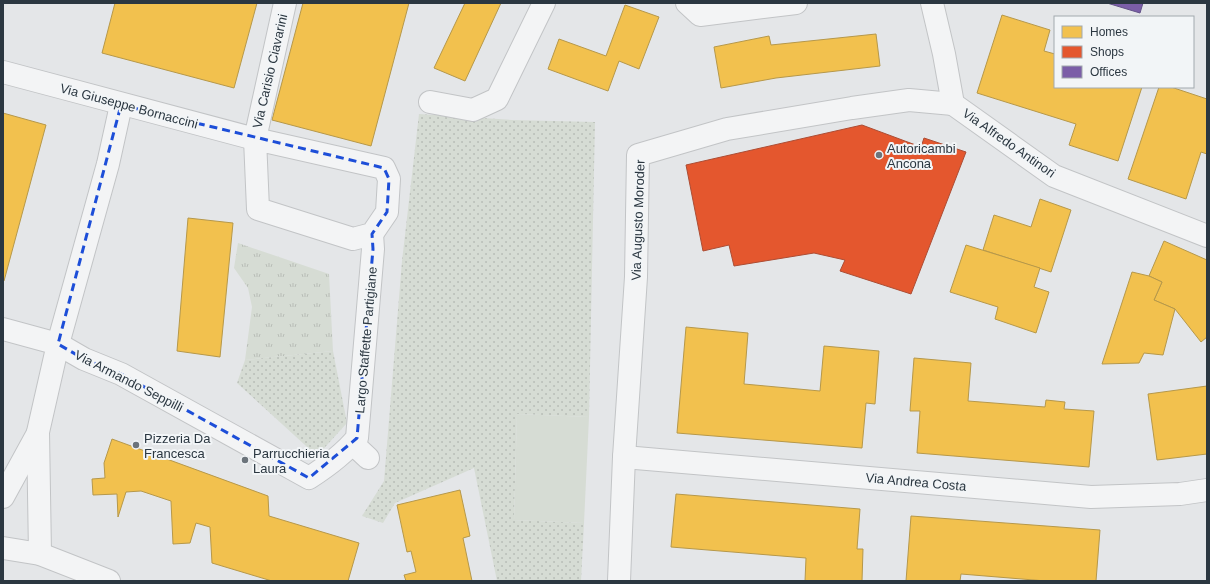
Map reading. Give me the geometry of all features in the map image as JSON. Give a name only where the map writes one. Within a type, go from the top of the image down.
[{"type":"street","name":"Via Carisio Ciavarini","points":[[255,139],[285,3]]},
{"type":"street","points":[[430,102],[473,110],[497,99],[544,3]]},
{"type":"street","points":[[688,3],[700,15],[796,3]]},
{"type":"street","name":"Via Alfredo Antinori","points":[[932,3],[944,54],[953,104],[1054,176],[1207,236]]},
{"type":"street","name":"Via Giuseppe Bornaccini","points":[[3,72],[121,105],[255,139],[384,168],[389,179],[387,212],[372,234]]},
{"type":"street","name":"Via Augusto Moroder","points":[[619,581],[624,456],[636,277],[638,155],[727,130],[852,108],[909,100],[953,104]]},
{"type":"street","name":"Via Armando Seppilli","points":[[40,554],[38,432],[58,344],[108,164],[121,105]]},
{"type":"street","points":[[255,139],[258,209],[353,239],[372,234]]},
{"type":"street","name":"Largo Staffette Partigiane","points":[[324,468],[360,451],[357,438],[373,249],[372,234]]},
{"type":"street","points":[[3,329],[58,344]]},
{"type":"street","name":"Via Armando Seppilli","points":[[58,344],[84,359],[121,374],[309,478],[324,468]]},
{"type":"street","name":"Via Armando Seppilli","points":[[3,496],[38,432]]},
{"type":"street","name":"Via Andrea Costa","points":[[624,456],[1091,497],[1180,494],[1207,490]]},
{"type":"street","points":[[3,548],[40,554],[109,581]]},
{"type":"highlighted area","points":[[121,105],[384,168],[389,179],[387,212],[372,234],[373,249],[357,438],[309,478],[121,374],[84,359],[58,344]]},
{"type":"green space","points":[[419,114],[512,120],[595,122],[589,417],[517,414],[514,520],[584,523],[581,581],[497,581],[474,468],[395,503],[383,523],[362,516],[384,481],[402,261]]},
{"type":"green space","points":[[238,243],[329,274],[333,351],[245,360],[252,307],[248,288],[234,268]]},
{"type":"green space","points":[[333,351],[347,423],[317,456],[237,383],[245,360]]},
{"type":"green space","points":[[517,414],[589,417],[584,523],[514,520]]},
{"type":"building: Homes","points":[[115,3],[257,3],[234,88],[102,53]]},
{"type":"building: Homes","points":[[303,3],[409,3],[371,146],[272,120]]},
{"type":"building: Homes","points":[[465,3],[501,3],[465,81],[434,68]]},
{"type":"building: Homes","points":[[625,5],[659,17],[639,69],[619,61],[608,91],[548,69],[559,39],[606,56]]},
{"type":"building: Homes","points":[[1002,15],[1050,30],[1044,51],[1054,54],[1054,88],[1142,88],[1118,161],[1069,145],[1076,124],[977,93]]},
{"type":"building: Homes","points":[[876,34],[880,66],[776,78],[721,88],[714,47],[769,36],[771,45]]},
{"type":"building: Homes","points":[[1159,88],[1174,88],[1207,99],[1207,154],[1201,152],[1186,199],[1128,179]]},
{"type":"building: Homes","points":[[3,113],[46,125],[4,281],[3,280]]},
{"type":"building: Homes","points":[[1040,199],[1071,210],[1051,272],[983,250],[994,215],[1031,227]]},
{"type":"building: Homes","points":[[188,218],[233,223],[220,357],[177,351]]},
{"type":"building: Homes","points":[[1164,241],[1207,260],[1207,337],[1201,342],[1175,309],[1154,300],[1162,282],[1149,276]]},
{"type":"building: Homes","points":[[966,245],[1040,268],[1034,287],[1049,292],[1036,333],[995,319],[998,307],[950,292]]},
{"type":"building: Homes","points":[[1132,272],[1149,276],[1162,282],[1154,300],[1175,309],[1163,355],[1144,353],[1139,363],[1102,364]]},
{"type":"building: Homes","points":[[686,327],[748,333],[744,384],[820,391],[824,346],[879,351],[875,404],[866,403],[862,448],[677,433]]},
{"type":"building: Homes","points":[[914,358],[971,363],[968,401],[1045,407],[1046,400],[1065,402],[1064,409],[1094,411],[1089,467],[917,453],[920,411],[910,411]]},
{"type":"building: Homes","points":[[1207,386],[1207,454],[1157,460],[1148,394]]},
{"type":"building: Homes","points":[[112,439],[268,496],[269,516],[359,543],[348,581],[272,581],[212,563],[210,527],[196,523],[190,543],[173,544],[171,501],[141,491],[126,492],[118,517],[117,494],[93,495],[92,479],[105,478],[104,463]]},
{"type":"building: Homes","points":[[460,490],[470,536],[463,538],[472,581],[406,581],[404,575],[416,572],[411,551],[407,552],[397,505]]},
{"type":"building: Homes","points":[[676,494],[860,509],[857,549],[863,549],[862,581],[805,581],[806,558],[671,547]]},
{"type":"building: Homes","points":[[911,516],[1100,530],[1096,581],[1046,581],[961,574],[960,581],[906,581]]},
{"type":"building: Shops","points":[[862,125],[921,147],[924,138],[966,152],[911,294],[840,271],[845,260],[814,253],[734,266],[729,245],[703,251],[686,165]]},
{"type":"building: Offices","points":[[1107,3],[1143,3],[1140,13]]},
{"type":"place","name":"Autoricambi Ancona","points":[[879,155]]},
{"type":"place","name":"Pizzeria Da Francesca","points":[[136,445]]},
{"type":"place","name":"Parrucchieria Laura","points":[[245,460]]}]
